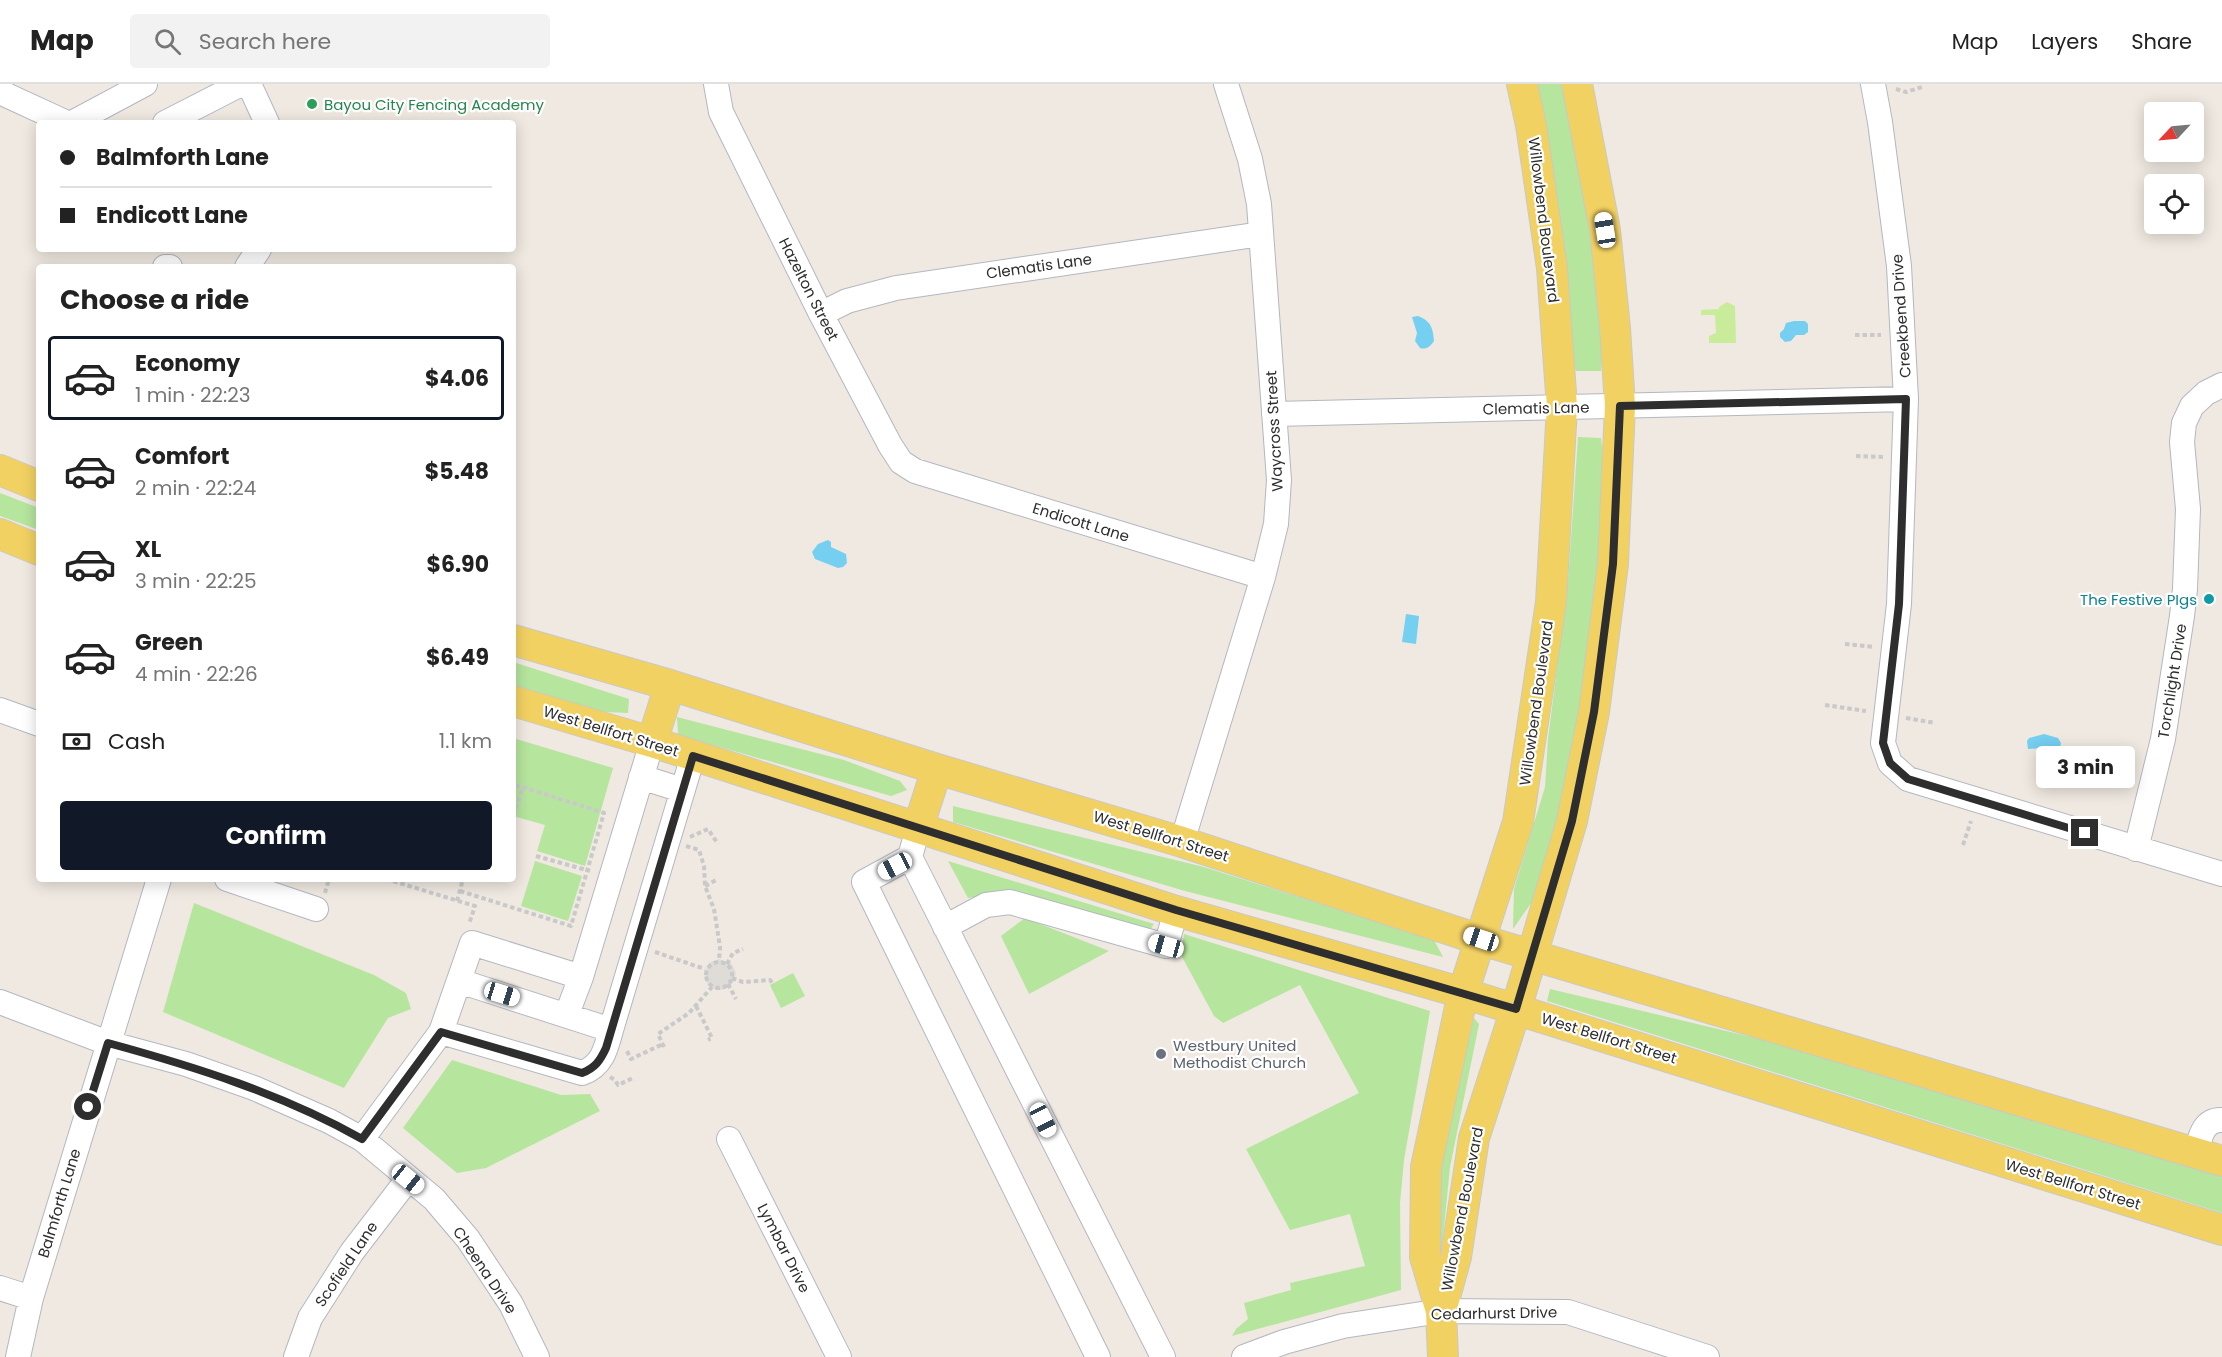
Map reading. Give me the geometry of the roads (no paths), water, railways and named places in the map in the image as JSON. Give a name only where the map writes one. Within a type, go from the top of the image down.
[{"type":"main road","name":"Willowbend Boulevard","points":[[1442,1311],[1425,1257],[1426,1167],[1463,993],[1518,822],[1551,602],[1562,407],[1552,268],[1532,125],[1522,84]]},
{"type":"main road","name":"Willowbend Boulevard","points":[[1443,1357],[1442,1311],[1456,1257],[1474,1138],[1516,1009],[1572,821],[1594,712],[1613,564],[1620,406],[1613,308],[1605,230],[1577,84]]},
{"type":"main road","points":[[0,470],[36,485]]},
{"type":"main road","points":[[0,534],[36,549]]},
{"type":"main road","name":"West Bellfort Street","points":[[516,641],[670,685],[937,769],[1182,842],[1481,939],[2209,1156]]},
{"type":"main road","points":[[652,742],[670,685]]},
{"type":"main road","name":"West Bellfort Street","points":[[516,702],[652,742],[1176,910],[1516,1009],[2222,1230]]},
{"type":"main road","points":[[918,828],[937,769]]},
{"type":"street","points":[[78,120],[146,84]]},
{"type":"street","points":[[171,120],[241,84]]},
{"type":"street","points":[[249,84],[266,120]]},
{"type":"street","name":"Hazelton Street","points":[[716,84],[721,112],[821,314],[890,445],[902,462]]},
{"type":"street","name":"Waycross Street","points":[[1182,842],[1263,577],[1276,524],[1279,480],[1261,234],[1254,177],[1226,84]]},
{"type":"street","points":[[0,87],[4,94],[60,120]]},
{"type":"street","name":"Creekbend Drive","points":[[1874,88],[1899,266],[1906,399],[1899,604],[1883,743],[1890,763],[1908,779],[2136,849]]},
{"type":"street","name":"Clematis Lane","points":[[821,314],[847,301],[896,288],[1261,234]]},
{"type":"street","name":"Torchlight Drive","points":[[2136,849],[2163,739],[2183,609],[2187,509],[2182,442],[2184,423],[2192,406],[2206,393],[2222,385]]},
{"type":"street","name":"Clematis Lane","points":[[1274,414],[1906,399]]},
{"type":"street","name":"Endicott Lane","points":[[902,462],[915,471],[1263,577]]},
{"type":"street","points":[[0,710],[36,723]]},
{"type":"street","points":[[567,1014],[581,977],[652,742]]},
{"type":"street","points":[[441,1032],[582,1073],[591,1070],[600,1061],[636,945],[673,840],[682,790],[693,756]]},
{"type":"street","points":[[641,777],[682,790]]},
{"type":"street","points":[[918,828],[910,857],[1163,1357]]},
{"type":"street","points":[[2136,849],[2222,874]]},
{"type":"street","points":[[910,857],[864,882],[1098,1357]]},
{"type":"street","name":"Balmforth Lane","points":[[18,1357],[31,1298],[158,882]]},
{"type":"street","points":[[236,882],[316,909]]},
{"type":"street","points":[[945,927],[986,905],[1010,902],[1166,946],[1176,910]]},
{"type":"street","points":[[362,1139],[441,1032],[472,944],[581,977]]},
{"type":"street","points":[[459,981],[612,1026]]},
{"type":"street","name":"Cheena Drive","points":[[0,1002],[108,1043],[186,1064],[254,1088],[329,1121],[362,1139],[434,1199],[468,1239],[511,1304],[537,1357]]},
{"type":"street","points":[[2209,1156],[2202,1130],[2218,1119],[2222,1120]]},
{"type":"street","name":"Lymbar Drive","points":[[729,1139],[838,1357]]},
{"type":"street","name":"Scofield Lane","points":[[296,1357],[310,1318],[352,1252],[408,1179]]},
{"type":"street","points":[[0,1288],[31,1298]]},
{"type":"street","name":"Cedarhurst Drive","points":[[1244,1357],[1284,1342],[1343,1326],[1442,1311],[1568,1312],[1707,1357]]},
{"type":"water","points":[[1418,316],[1429,323],[1433,332],[1434,341],[1426,348],[1420,348],[1415,341],[1417,333],[1412,317]]},
{"type":"water","points":[[1805,321],[1808,324],[1808,332],[1804,335],[1796,335],[1791,341],[1785,342],[1780,337],[1780,333],[1786,323]]},
{"type":"water","points":[[828,540],[831,542],[831,547],[846,554],[847,563],[843,567],[838,568],[815,559],[812,552],[818,544]]},
{"type":"water","points":[[1406,614],[1419,616],[1416,644],[1402,642]]},
{"type":"water","points":[[2044,734],[2058,738],[2061,743],[2060,748],[2053,752],[2043,748],[2028,749],[2029,738]]},
{"type":"place","name":"Bayou City Fencing Academy","points":[[312,104]]},
{"type":"place","name":"The Festive PIgs","points":[[2209,599]]},
{"type":"place","name":"Westbury United Methodist Church","points":[[1161,1054]]}]
